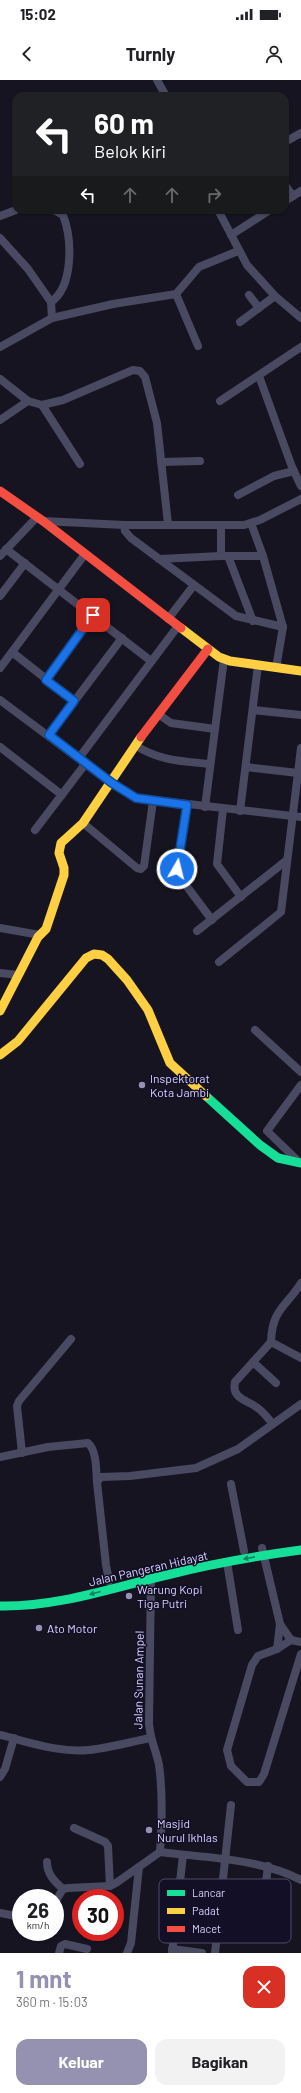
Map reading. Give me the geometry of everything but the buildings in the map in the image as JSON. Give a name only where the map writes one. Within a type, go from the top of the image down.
[{"type":"main road","points":[[0,491],[40,519],[168,619],[224,659],[301,671]]},
{"type":"main road","points":[[0,1011],[40,935],[46,929],[64,874],[64,868],[59,859],[58,849],[61,843],[83,823],[112,783],[135,745],[208,648]]},
{"type":"main road","points":[[0,1055],[18,1041],[86,958],[96,954],[108,959],[144,1002],[170,1063],[260,1145],[278,1158],[300,1162]]},
{"type":"main road","name":"Jalan Pangeran Hidayat","points":[[0,1599],[38,1597],[109,1581],[227,1562],[301,1543]]},
{"type":"main road","name":"Jalan Pangeran Hidayat","points":[[0,1606],[17,1607],[65,1601],[150,1574],[244,1551],[263,1552],[301,1550]]},
{"type":"street","points":[[157,80],[164,92]]},
{"type":"street","points":[[289,140],[301,133]]},
{"type":"street","points":[[289,191],[292,196]]},
{"type":"street","points":[[289,198],[301,191]]},
{"type":"street","points":[[0,216],[12,212]]},
{"type":"street","points":[[51,302],[56,299],[66,282],[69,250],[68,228],[61,214]]},
{"type":"street","points":[[220,214],[247,265],[275,296],[301,318]]},
{"type":"street","points":[[230,235],[264,214]]},
{"type":"street","points":[[0,238],[28,269],[51,302],[52,318]]},
{"type":"street","points":[[0,347],[52,318],[113,304],[176,294],[199,267],[238,250]]},
{"type":"street","points":[[176,294],[198,346]]},
{"type":"street","points":[[249,295],[259,308]]},
{"type":"street","points":[[240,322],[275,296]]},
{"type":"street","points":[[220,402],[301,348]]},
{"type":"street","points":[[0,379],[28,401],[42,405],[63,400],[133,370],[140,371],[145,377],[157,423],[168,524]]},
{"type":"street","points":[[259,376],[294,472],[301,486]]},
{"type":"street","points":[[0,420],[28,401]]},
{"type":"street","points":[[42,405],[80,464]]},
{"type":"street","points":[[162,462],[200,461]]},
{"type":"street","points":[[238,495],[274,476],[294,472]]},
{"type":"street","points":[[0,556],[40,519],[124,525],[221,525],[250,523],[260,520],[301,499]]},
{"type":"street","points":[[250,523],[263,556],[283,627],[276,668]]},
{"type":"street","points":[[124,525],[125,531],[131,538],[236,616],[283,627]]},
{"type":"street","points":[[221,525],[225,556],[253,621]]},
{"type":"street","points":[[6,549],[151,661]]},
{"type":"street","points":[[0,668],[85,554]]},
{"type":"street","points":[[159,559],[263,556]]},
{"type":"street","points":[[0,596],[25,563]]},
{"type":"street","points":[[168,619],[194,585]]},
{"type":"street","points":[[46,680],[93,615]]},
{"type":"street","points":[[79,758],[178,626]]},
{"type":"street","points":[[49,735],[122,638]]},
{"type":"street","points":[[12,652],[74,701]]},
{"type":"street","points":[[205,807],[224,659]]},
{"type":"street","points":[[240,811],[258,665]]},
{"type":"street","points":[[0,700],[112,783],[136,798],[297,817]]},
{"type":"street","points":[[253,710],[301,715]]},
{"type":"street","points":[[158,714],[170,723],[215,729]]},
{"type":"street","points":[[135,745],[148,754],[163,758],[210,764]]},
{"type":"street","points":[[0,747],[62,795]]},
{"type":"street","points":[[219,962],[281,912],[287,860],[297,817],[298,773],[301,748]]},
{"type":"street","points":[[35,830],[86,763]]},
{"type":"street","points":[[246,767],[298,773]]},
{"type":"street","points":[[83,823],[137,868],[141,869],[144,866],[153,801]]},
{"type":"street","points":[[187,805],[177,869],[179,876],[212,920]]},
{"type":"street","points":[[223,809],[218,864],[241,897]]},
{"type":"street","points":[[198,931],[287,860]]},
{"type":"street","points":[[0,928],[40,935]]},
{"type":"street","points":[[0,973],[18,975]]},
{"type":"street","points":[[255,1030],[301,1072]]},
{"type":"street","points":[[300,1162],[267,1131],[301,1084]]},
{"type":"street","points":[[272,1423],[260,1409],[235,1394],[233,1389],[234,1382],[271,1342],[271,1331],[278,1311],[301,1283]]},
{"type":"street","points":[[22,1453],[17,1406],[19,1401],[71,1339]]},
{"type":"street","points":[[271,1342],[301,1358]]},
{"type":"street","points":[[252,1362],[276,1383]]},
{"type":"street","points":[[97,1482],[101,1477],[130,1476],[196,1468],[238,1449],[272,1423],[301,1404]]},
{"type":"street","points":[[0,1457],[48,1447],[88,1443],[92,1446],[109,1581]]},
{"type":"street","points":[[231,1484],[244,1551]]},
{"type":"street","points":[[263,1552],[280,1624],[277,1649]]},
{"type":"street","points":[[227,1562],[238,1630]]},
{"type":"street","name":"Jalan Sunan Ampel","points":[[150,1574],[150,1738],[158,1762],[162,1783],[160,1852]]},
{"type":"street","points":[[280,1624],[291,1640]]},
{"type":"street","points":[[301,1642],[291,1640],[277,1649],[258,1656],[252,1665],[227,1750],[231,1766],[247,1782],[260,1782],[264,1774],[301,1654]]},
{"type":"street","points":[[0,1735],[48,1747],[78,1750],[102,1748],[150,1738]]},
{"type":"street","points":[[0,1777],[5,1769],[14,1738]]},
{"type":"street","points":[[222,1879],[231,1805]]},
{"type":"street","points":[[74,1828],[105,1842],[108,1846],[110,1886]]},
{"type":"street","points":[[47,1862],[47,1868],[50,1876],[63,1889],[110,1886],[160,1852],[268,1866],[301,1880]]},
{"type":"street","points":[[180,1879],[183,1855]]},
{"type":"street","points":[[266,1879],[268,1866]]},
{"type":"street","points":[[127,1953],[131,1943],[139,1867]]},
{"type":"street","points":[[0,1914],[12,1916]]},
{"type":"street","points":[[215,1953],[216,1943]]},
{"type":"street","points":[[60,1953],[61,1946],[65,1944],[87,1949]]},
{"type":"street","points":[[172,1951],[202,1953]]},
{"type":"traffic: fast","points":[[206,1096],[260,1145],[278,1158],[301,1163]]},
{"type":"traffic: fast","points":[[0,1606],[64,1600],[200,1567],[301,1550]]},
{"type":"traffic: slow","points":[[181,628],[219,657],[230,661],[301,671]]},
{"type":"traffic: slow","points":[[0,1011],[38,937],[46,929],[64,875],[64,868],[59,853],[61,843],[83,823],[141,737]]},
{"type":"traffic: slow","points":[[0,1055],[18,1041],[86,958],[94,954],[102,955],[108,959],[127,980],[148,1010],[170,1063],[206,1096]]},
{"type":"traffic: jam","points":[[0,491],[43,521],[181,628]]},
{"type":"traffic: jam","points":[[141,737],[208,649]]},
{"type":"place","name":"Inspektorat Kota Jambi","points":[[142,1085]]},
{"type":"place","name":"Warung Kopi Tiga Putri","points":[[129,1596]]},
{"type":"place","name":"Ato Motor","points":[[39,1628]]},
{"type":"place","name":"Masjid Nurul Ikhlas","points":[[149,1830]]},
{"type":"route","points":[[93,615],[46,680],[74,701],[49,735],[112,783],[133,797],[187,805],[177,869]]}]
